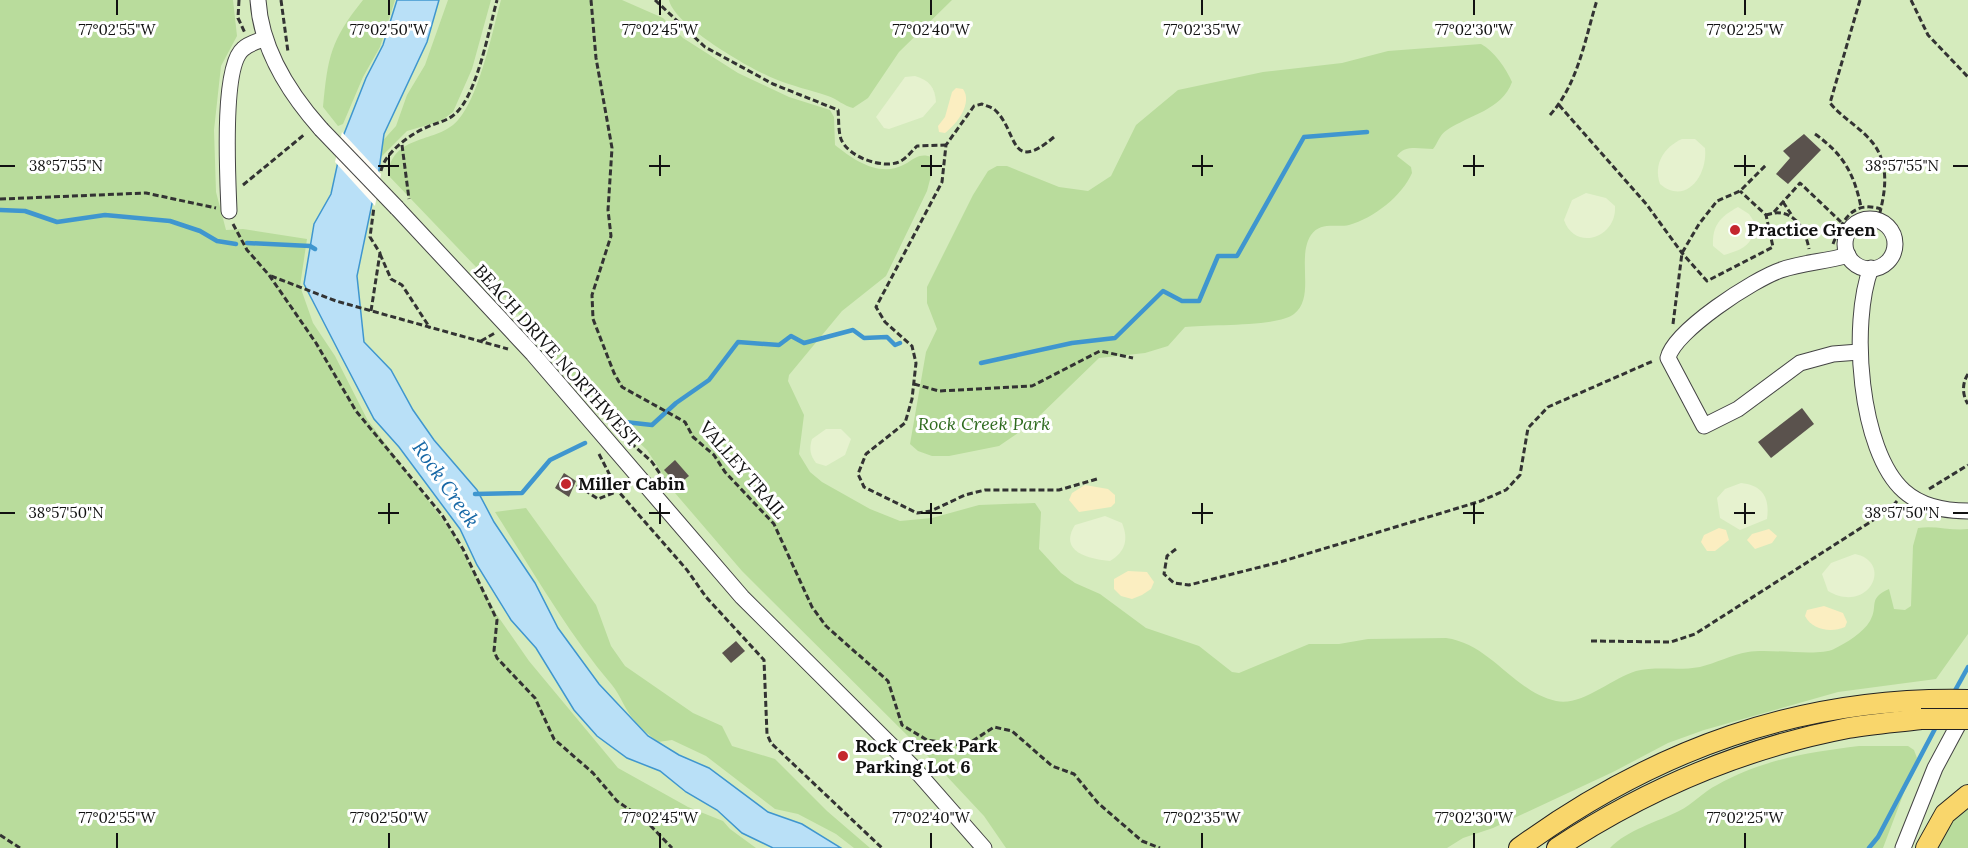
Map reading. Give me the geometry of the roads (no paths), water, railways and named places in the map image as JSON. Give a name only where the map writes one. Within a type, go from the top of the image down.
[{"type":"main road","points":[[1557,848],[1605,816],[1654,791],[1714,767],[1773,746],[1968,698]]},
{"type":"main road","points":[[1519,848],[1609,788],[1676,756],[1719,739],[1836,709],[1893,701],[1968,719]]},
{"type":"main road","points":[[1926,848],[1945,814],[1968,795]]},
{"type":"street","name":"BEACH DRIVE NORTHWEST","points":[[258,0],[264,39],[276,66],[315,130],[399,210],[533,354],[742,597],[912,766],[984,848]]},
{"type":"street","points":[[229,204],[227,113],[235,62],[242,49],[264,39]]},
{"type":"street","points":[[1880,214],[1894,236],[1895,247],[1891,258],[1882,266],[1871,268],[1854,262],[1848,255],[1845,243],[1848,232],[1856,223],[1880,214]]},
{"type":"street","points":[[1848,255],[1833,260],[1794,266],[1742,289],[1670,348],[1668,358],[1704,426],[1738,409],[1800,363],[1833,354],[1859,352]]},
{"type":"street","points":[[1871,268],[1861,303],[1859,352],[1864,391],[1876,441],[1892,479],[1905,492],[1924,504],[1947,511],[1968,511]]},
{"type":"street","points":[[1903,848],[1935,768],[1968,707]]},
{"type":"water","name":"Rock Creek","points":[[397,0],[439,0],[427,42],[384,134],[379,170],[357,276],[364,342],[391,370],[413,410],[434,440],[477,490],[494,522],[535,583],[558,628],[599,684],[648,736],[679,755],[709,768],[768,812],[802,824],[841,848],[773,848],[742,833],[717,810],[686,792],[660,771],[627,758],[597,736],[574,710],[536,648],[511,620],[477,565],[460,529],[399,447],[374,419],[304,284],[314,224],[331,194],[344,134],[366,78],[383,45]]},
{"type":"waterway","points":[[981,363],[1072,343],[1115,338],[1163,291],[1182,301],[1199,301],[1218,256],[1237,256],[1304,137],[1367,132]]},
{"type":"waterway","points":[[0,210],[25,211],[57,222],[105,215],[170,221],[200,231],[217,241],[236,244]]},
{"type":"waterway","points":[[247,243],[310,246],[315,249]]},
{"type":"waterway","points":[[625,422],[652,425],[676,403],[709,380],[738,342],[779,345],[791,336],[804,343],[853,330],[864,338],[887,337],[895,345],[900,343]]},
{"type":"waterway","name":"Rock Creek","points":[[475,494],[522,493],[550,460],[585,443]]},
{"type":"waterway","points":[[1952,696],[1968,667]]},
{"type":"waterway","points":[[1869,848],[1878,837],[1937,725]]},
{"type":"place","name":"Practice Green","points":[[1735,230]]},
{"type":"place","name":"Miller Cabin","points":[[566,484]]},
{"type":"place","name":"Rock Creek Park Parking Lot 6","points":[[843,756]]},
{"type":"park label","name":"Rock Creek Park","points":[[984,424]]}]
